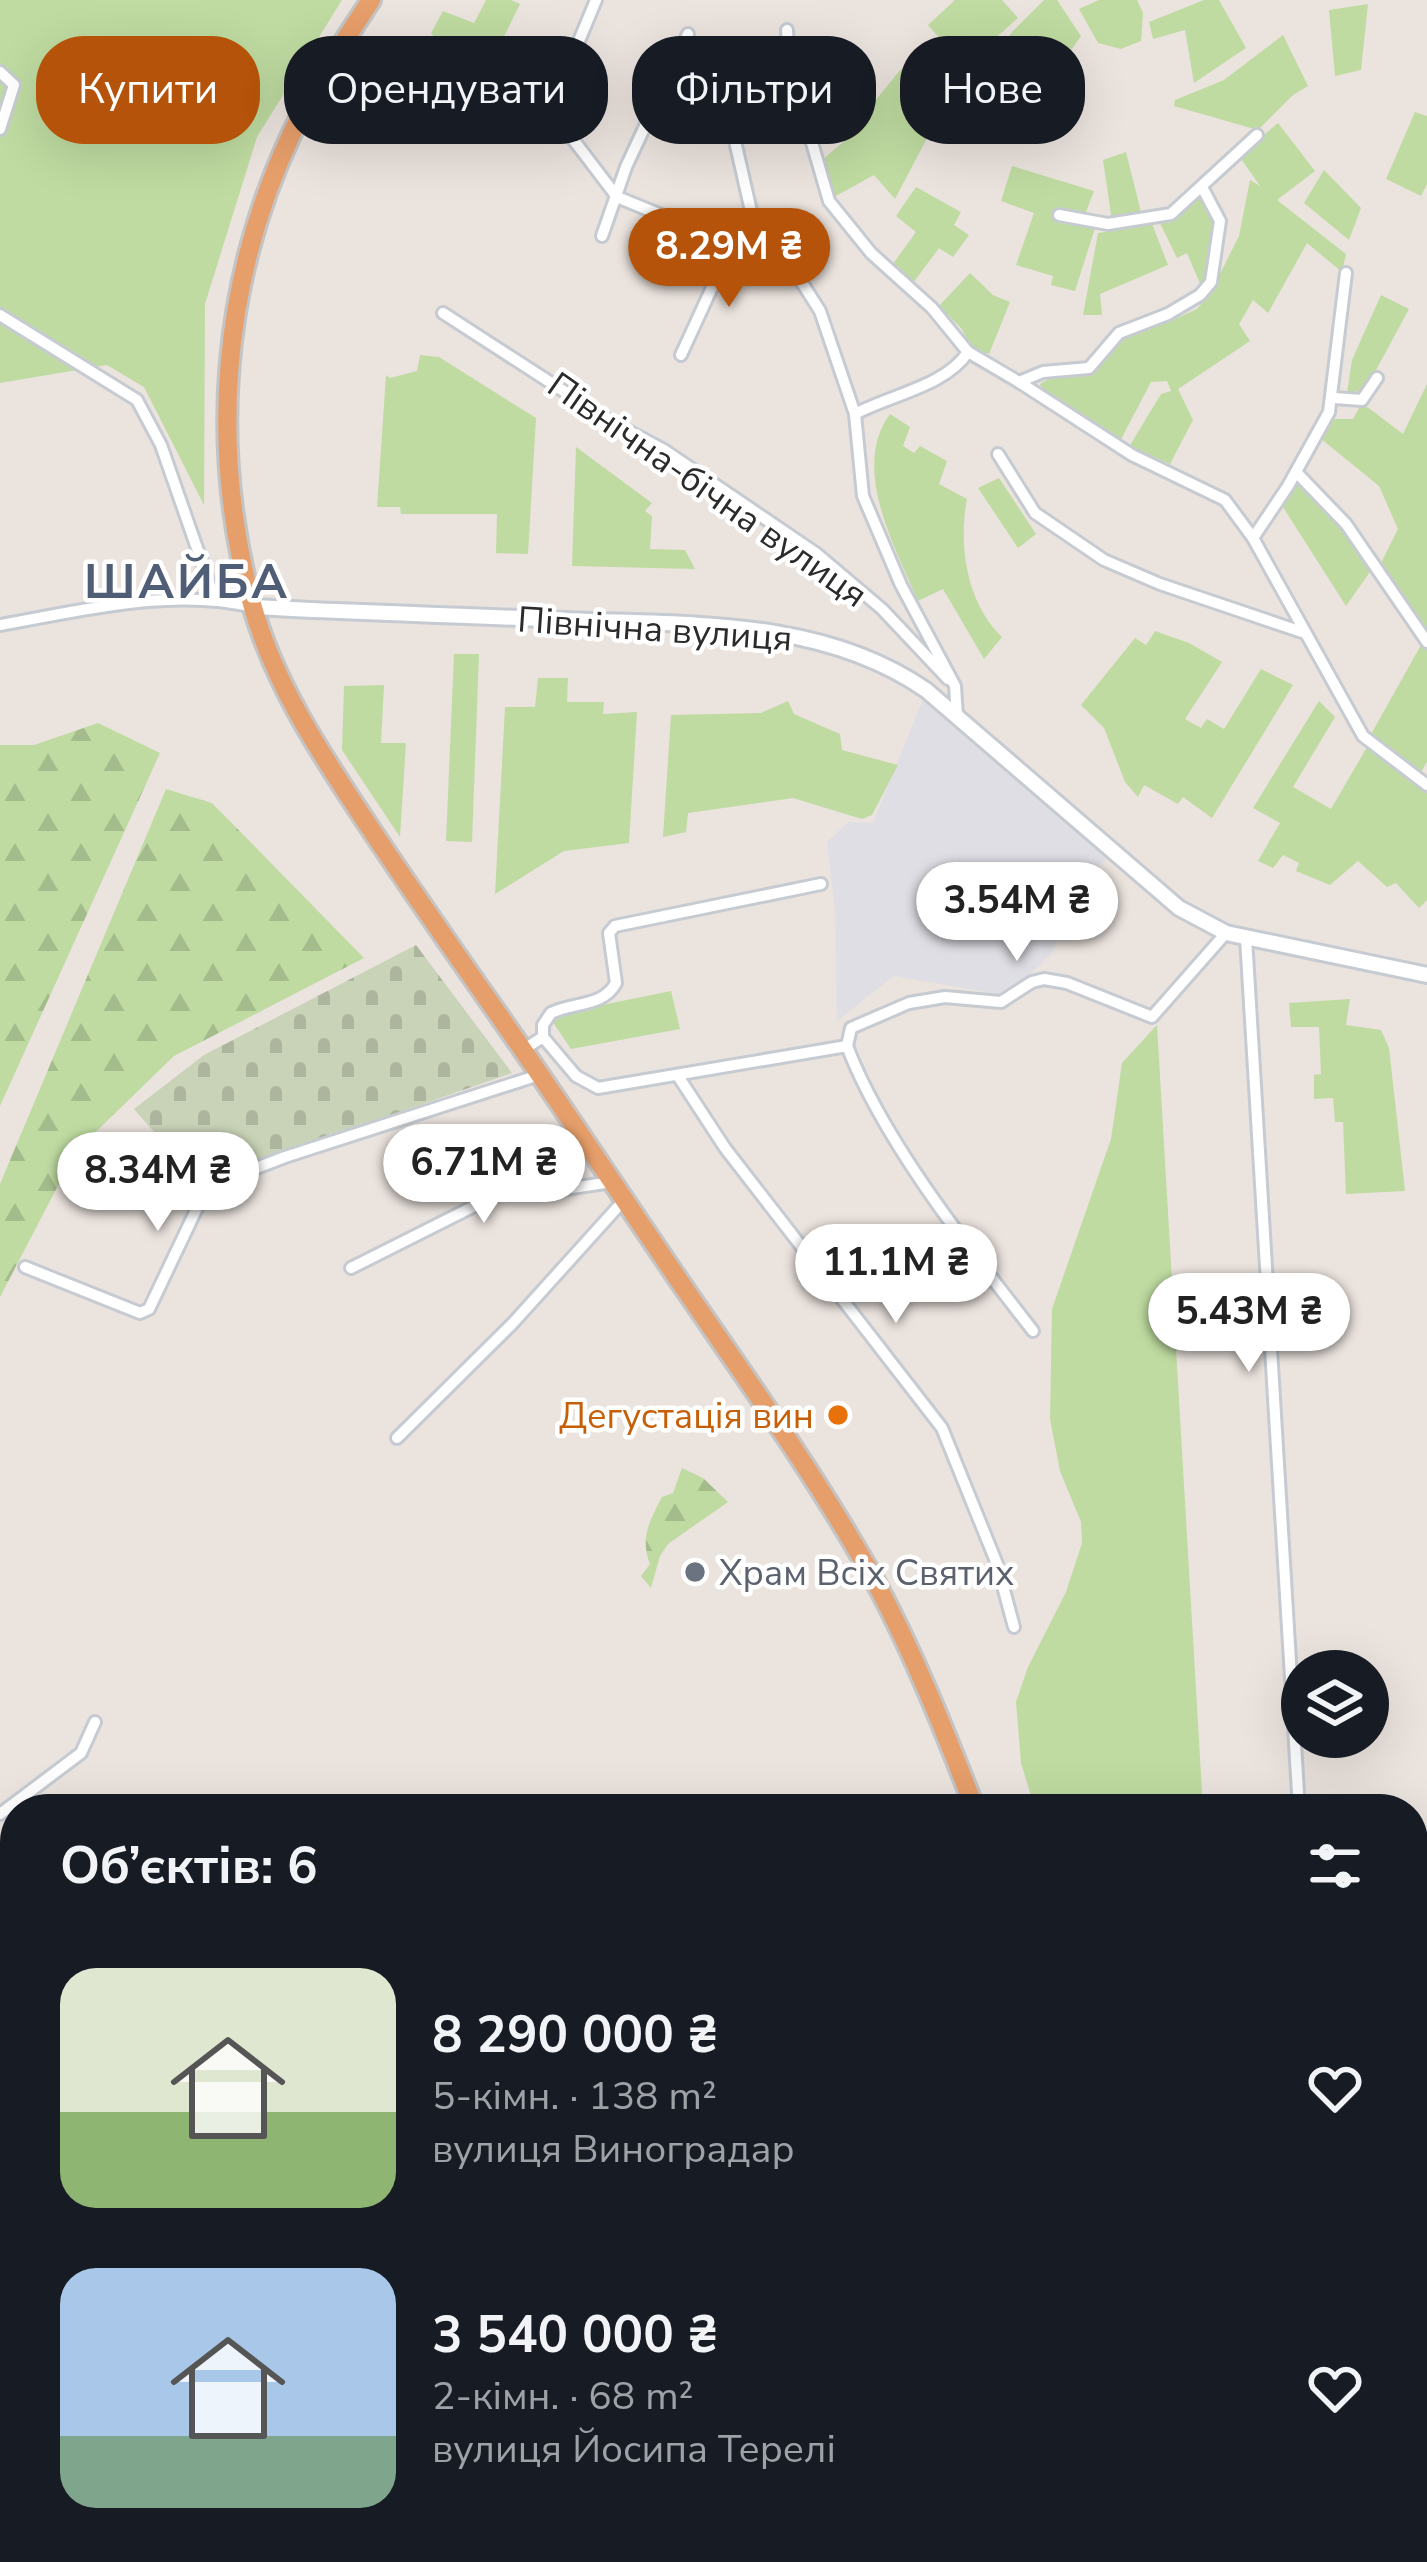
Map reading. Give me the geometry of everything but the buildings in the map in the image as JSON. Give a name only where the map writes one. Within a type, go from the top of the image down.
[{"type":"highway","points":[[371,0],[291,136],[268,193],[237,300],[226,376],[226,449],[253,607],[279,678],[312,738],[857,1550],[906,1644],[970,1794]]},
{"type":"street","points":[[596,0],[553,113],[617,197],[732,244],[759,246],[736,144]]},
{"type":"street","points":[[787,30],[788,64],[829,200],[871,253],[932,308],[968,352],[1132,455],[1225,500],[1253,538],[1363,736],[1427,785]]},
{"type":"street","points":[[602,236],[626,167],[688,34]]},
{"type":"street","points":[[0,71],[14,85],[0,129]]},
{"type":"street","points":[[1059,215],[1108,224],[1171,214],[1257,135]]},
{"type":"street","points":[[1019,382],[1042,372],[1089,368],[1119,333],[1200,296],[1215,271],[1220,221],[1202,187]]},
{"type":"street","points":[[681,355],[732,244]]},
{"type":"street","name":"Північна-бічна вулиця","points":[[759,246],[799,278],[820,311],[855,414],[858,468],[868,508],[901,585],[955,686],[957,716]]},
{"type":"street","points":[[1253,538],[1320,432],[1334,398],[1346,273]]},
{"type":"street","name":"Північна-бічна вулиця","points":[[443,313],[664,450],[817,554],[882,609],[955,686]]},
{"type":"street","points":[[0,315],[137,400],[161,445],[214,597]]},
{"type":"street","points":[[855,414],[945,374],[960,365],[968,352]]},
{"type":"street","points":[[1334,398],[1361,400],[1377,378]]},
{"type":"street","points":[[998,454],[1035,513],[1104,560],[1302,632]]},
{"type":"street","points":[[1296,472],[1346,524],[1427,642]]},
{"type":"street","name":"Північна вулиця","points":[[0,625],[96,608],[214,597],[253,607],[763,630],[817,641],[888,666],[926,690],[1179,908],[1226,933],[1427,975]]},
{"type":"street","points":[[821,884],[615,926],[609,933],[614,989],[590,1003],[551,1013],[542,1037],[566,1067],[590,1086],[606,1088],[847,1046]]},
{"type":"street","points":[[1033,1331],[868,1095],[847,1046],[851,1028],[909,1003],[945,997],[1000,1002],[1045,979],[1067,982],[1152,1018],[1226,933]]},
{"type":"street","points":[[1246,938],[1297,1794]]},
{"type":"street","points":[[523,1050],[542,1037]]},
{"type":"street","points":[[25,1267],[140,1313],[149,1309],[207,1187],[285,1157],[539,1076]]},
{"type":"street","points":[[678,1076],[725,1148],[942,1427],[997,1564],[1014,1627]]},
{"type":"street","points":[[351,1268],[522,1182],[565,1189],[612,1182]]},
{"type":"street","points":[[398,1438],[513,1323],[624,1200]]},
{"type":"street","points":[[27,1794],[81,1753],[95,1722]]},
{"type":"shaded area","points":[[924,697],[1110,855],[1082,882],[1052,953],[1024,980],[998,994],[894,976],[837,1021],[835,910],[827,842],[848,822],[873,823]]},
{"type":"green space","points":[[0,0],[342,0],[320,36],[284,36],[284,93],[260,132],[260,36],[36,36],[36,144],[255,144],[205,304],[204,505],[144,387],[107,365],[0,383]]},
{"type":"green space","points":[[486,0],[520,4],[504,36],[431,33],[443,11],[474,23]]},
{"type":"green space","points":[[955,0],[1002,0],[1018,18],[998,36],[938,36],[928,25]]},
{"type":"green space","points":[[1044,0],[1057,0],[1081,36],[1009,36]]},
{"type":"green space","points":[[1099,0],[1137,0],[1143,13],[1141,41],[1121,49],[1098,43],[1079,9]]},
{"type":"green space","points":[[1204,0],[1219,0],[1246,48],[1194,83],[1185,30],[1153,39],[1149,22]]},
{"type":"green space","points":[[1368,4],[1361,70],[1335,76],[1329,10]]},
{"type":"green space","points":[[1283,35],[1308,86],[1258,130],[1174,106],[1175,100],[1224,80]]},
{"type":"green space","points":[[900,70],[900,144],[924,144],[895,199],[874,175],[834,197],[821,161],[841,144],[876,144],[876,100]]},
{"type":"green space","points":[[1415,112],[1427,116],[1427,184],[1421,196],[1386,179]]},
{"type":"green space","points":[[1278,123],[1315,171],[1277,200],[1346,254],[1342,272],[1307,243],[1268,313],[1253,300],[1239,324],[1250,341],[1178,389],[1193,420],[1170,464],[1129,447],[1161,394],[1171,391],[1167,381],[1151,382],[1119,443],[1044,393],[1040,384],[1050,378],[1089,376],[1116,338],[1197,309],[1211,292],[1239,236],[1250,180],[1260,186],[1239,156]]},
{"type":"green space","points":[[1126,152],[1142,216],[1112,221],[1103,160]]},
{"type":"green space","points":[[1012,166],[1094,191],[1084,217],[1056,212],[1054,217],[1095,228],[1075,291],[1051,285],[1053,276],[1016,265],[1034,213],[1001,201]]},
{"type":"green space","points":[[1324,170],[1361,208],[1349,240],[1304,203]]},
{"type":"green space","points":[[916,187],[961,212],[954,225],[969,235],[953,257],[939,248],[913,283],[893,264],[916,232],[896,216]]},
{"type":"green space","points":[[1201,191],[1216,221],[1211,274],[1201,286],[1187,253],[1177,258],[1159,221]]},
{"type":"green space","points":[[1152,224],[1168,265],[1100,294],[1102,315],[1083,315],[1098,233]]},
{"type":"green space","points":[[970,273],[993,295],[1010,302],[989,354],[973,350],[961,328],[939,306]]},
{"type":"green space","points":[[1381,295],[1409,309],[1369,383],[1347,393],[1352,360]]},
{"type":"green space","points":[[420,355],[439,357],[536,418],[528,554],[496,553],[497,514],[401,514],[400,507],[377,507],[386,375],[417,371]]},
{"type":"green space","points":[[1427,384],[1427,634],[1379,567],[1398,529],[1379,486],[1320,438],[1328,419],[1353,419],[1362,403],[1403,434]]},
{"type":"green space","points":[[890,414],[910,427],[903,446],[914,453],[920,446],[947,461],[939,484],[967,499],[968,573],[981,608],[1002,637],[984,659],[943,589],[918,601],[889,533],[875,483],[874,459]]},
{"type":"green space","points":[[576,447],[652,503],[645,511],[652,516],[650,549],[685,550],[695,569],[572,566]]},
{"type":"green space","points":[[999,478],[1036,534],[1018,548],[978,488]]},
{"type":"green space","points":[[1296,481],[1332,514],[1372,569],[1346,606],[1281,504]]},
{"type":"green space","points":[[1155,631],[1222,662],[1185,719],[1201,728],[1207,719],[1224,729],[1261,669],[1293,685],[1212,818],[1183,797],[1178,804],[1144,785],[1138,797],[1125,782],[1104,728],[1081,705],[1135,638],[1146,645]]},
{"type":"green space","points":[[1421,645],[1427,650],[1427,762],[1419,775],[1370,736]]},
{"type":"green space","points":[[454,654],[479,654],[472,842],[446,841]]},
{"type":"green space","points":[[538,678],[568,678],[567,702],[604,702],[603,714],[637,712],[629,843],[564,851],[495,894],[505,707],[535,707]]},
{"type":"green space","points":[[384,685],[381,743],[406,743],[400,837],[342,750],[344,686]]},
{"type":"green space","points":[[788,701],[794,714],[840,734],[842,750],[898,765],[872,815],[862,819],[793,798],[688,813],[686,832],[663,837],[671,715],[761,713]]},
{"type":"green space","points":[[1319,701],[1335,717],[1293,787],[1331,809],[1367,747],[1427,793],[1427,900],[1419,908],[1396,883],[1387,887],[1358,861],[1330,885],[1296,871],[1299,863],[1283,855],[1273,868],[1258,861],[1280,823],[1253,808]]},
{"type":"green space","points":[[98,723],[160,753],[0,1106],[0,745],[34,745]]},
{"type":"green space","points":[[166,789],[212,803],[364,958],[174,1056],[76,1151],[0,1297],[0,1184]]},
{"type":"green space","points":[[416,945],[512,1073],[198,1182],[134,1109],[204,1055]]},
{"type":"green space","points":[[671,991],[680,1029],[571,1049],[552,1021],[553,1015]]},
{"type":"green space","points":[[1350,999],[1346,1025],[1381,1030],[1389,1048],[1405,1191],[1346,1194],[1343,1122],[1335,1122],[1333,1098],[1314,1099],[1314,1075],[1321,1074],[1319,1027],[1291,1027],[1289,1003]]},
{"type":"green space","points":[[1157,1025],[1202,1794],[1030,1794],[1021,1763],[1016,1702],[1066,1592],[1082,1543],[1081,1522],[1060,1471],[1050,1419],[1052,1309],[1111,1139],[1122,1063]]},
{"type":"green space","points":[[682,1468],[703,1478],[728,1502],[668,1544],[651,1588],[641,1576],[650,1564],[647,1530],[662,1497],[673,1493]]},
{"type":"place","name":"Дегустація вин","points":[[838,1415]]},
{"type":"place","name":"Храм Всіх Святих","points":[[695,1572]]},
{"type":"district","name":"ШАЙБА","points":[[187,581]]}]
